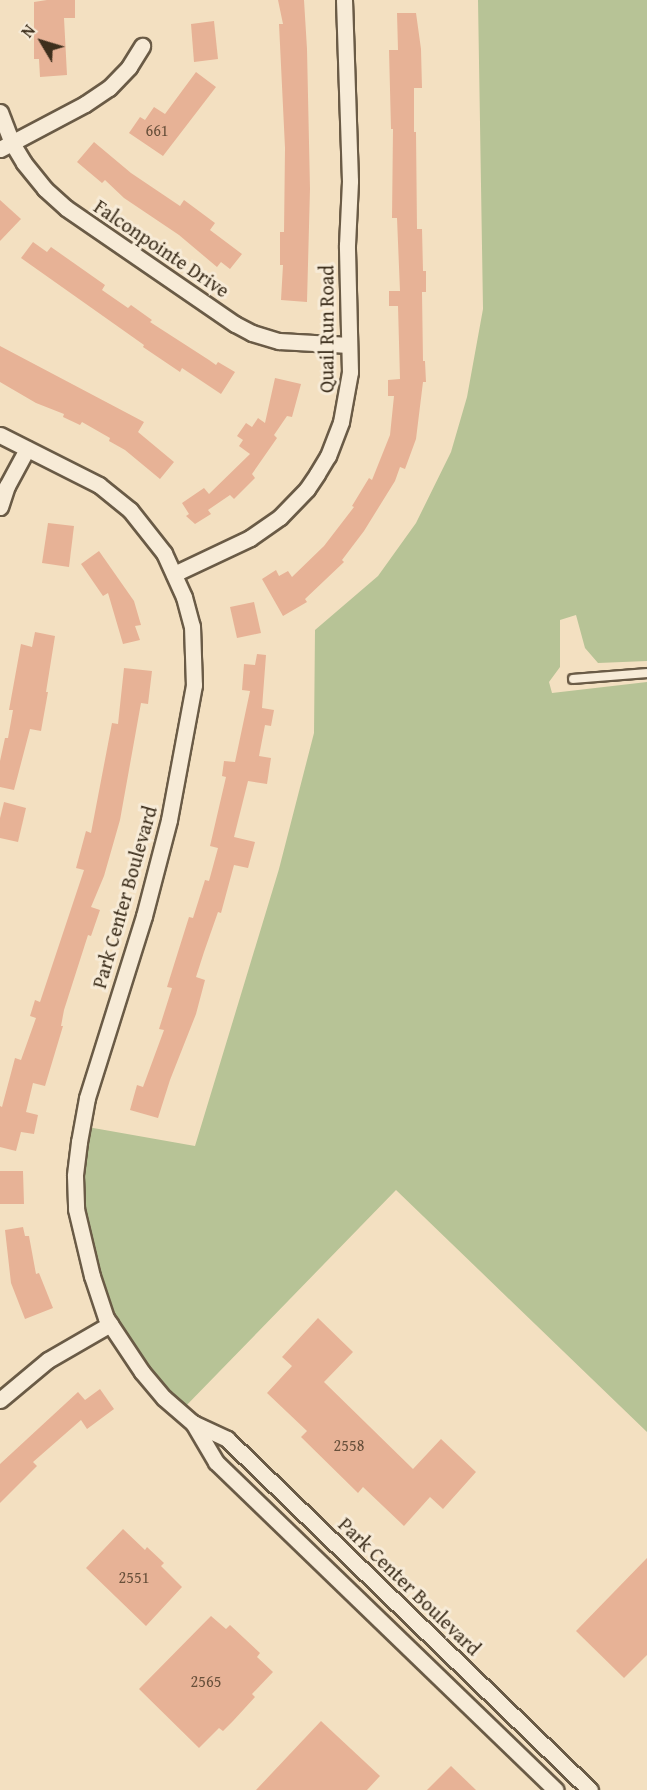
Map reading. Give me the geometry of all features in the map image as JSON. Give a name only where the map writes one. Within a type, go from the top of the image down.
[{"type":"street","name":"Quail Run Road","points":[[174,574],[250,538],[280,517],[307,489],[328,456],[341,422],[349,383],[347,245],[350,181],[344,0]]},
{"type":"street","points":[[6,146],[86,104],[109,88],[129,67],[142,46]]},
{"type":"street","name":"Falconpointe Drive","points":[[0,112],[6,146],[66,208],[235,324],[252,333],[279,341],[349,345]]},
{"type":"street","name":"Park Center Boulevard","points":[[0,435],[99,485],[122,504],[154,538],[174,574],[192,626],[194,684],[158,867],[87,1098],[75,1176],[76,1209],[82,1242],[110,1324],[152,1385],[194,1423],[227,1439],[590,1790]]},
{"type":"street","points":[[0,507],[7,486],[27,449]]},
{"type":"street","points":[[0,1400],[48,1360],[110,1324]]},
{"type":"street","name":"Park Center Boulevard","points":[[194,1423],[216,1462],[556,1790]]},
{"type":"lane","points":[[573,679],[647,673]]},
{"type":"green space","points":[[478,0],[647,0],[647,661],[598,663],[585,648],[576,615],[560,620],[560,667],[549,682],[552,693],[647,682],[647,1432],[396,1190],[180,1412],[119,1340],[81,1237],[82,1126],[195,1146],[279,869],[314,733],[315,630],[378,576],[416,523],[451,452],[467,397],[483,309]]},
{"type":"building","points":[[75,0],[75,18],[64,18],[67,75],[40,77],[39,59],[34,59],[34,2]]},
{"type":"building","points":[[278,0],[304,0],[310,189],[307,302],[281,300],[283,265],[280,265],[280,232],[284,232],[285,148],[279,24],[283,24]]},
{"type":"building","points":[[397,13],[416,13],[421,49],[422,88],[414,88],[414,132],[416,132],[417,229],[422,229],[423,271],[426,271],[426,292],[422,292],[423,361],[425,361],[426,382],[423,382],[416,439],[405,469],[400,467],[395,481],[364,531],[342,560],[344,562],[305,599],[307,602],[283,616],[262,579],[276,570],[279,576],[288,571],[292,577],[324,546],[354,507],[352,506],[369,478],[372,480],[390,435],[394,396],[388,396],[388,380],[400,379],[398,306],[389,306],[389,291],[400,291],[397,218],[392,218],[393,129],[391,129],[389,50],[398,50]]},
{"type":"building","points":[[214,21],[218,59],[194,62],[191,24]]},
{"type":"building","points":[[196,72],[216,87],[163,156],[129,133],[140,117],[145,120],[154,107],[165,114]]},
{"type":"building","points":[[94,142],[131,173],[180,206],[184,200],[215,223],[210,230],[242,254],[230,269],[221,262],[217,267],[179,235],[124,198],[105,180],[102,183],[77,162]]},
{"type":"building","points":[[0,200],[21,219],[0,241]]},
{"type":"building","points":[[33,242],[47,252],[51,247],[105,285],[102,290],[128,308],[131,305],[152,320],[150,322],[216,365],[218,362],[235,372],[221,394],[182,368],[180,372],[143,347],[144,345],[21,258]]},
{"type":"building","points":[[0,346],[144,422],[138,432],[174,462],[160,479],[125,450],[109,441],[110,438],[82,422],[80,425],[63,417],[64,414],[36,403],[0,382]]},
{"type":"building","points":[[275,378],[301,384],[292,417],[287,416],[274,435],[277,438],[252,474],[255,478],[234,499],[230,495],[208,510],[211,514],[195,524],[186,516],[189,514],[182,503],[204,488],[209,494],[250,454],[239,446],[243,440],[237,436],[246,423],[252,427],[258,418],[265,423]]},
{"type":"building","points":[[48,523],[74,526],[69,567],[42,563]]},
{"type":"building","points":[[99,551],[134,601],[141,625],[135,626],[140,640],[123,644],[108,593],[103,596],[81,564]]},
{"type":"building","points":[[254,602],[261,633],[237,638],[230,607]]},
{"type":"building","points":[[35,632],[55,636],[46,692],[48,692],[41,731],[30,729],[14,790],[0,787],[0,761],[5,738],[8,738],[13,710],[9,710],[21,644],[32,647]]},
{"type":"building","points":[[257,654],[266,655],[262,708],[274,710],[271,726],[265,725],[259,756],[271,758],[267,784],[248,781],[234,837],[255,842],[248,868],[234,865],[221,913],[218,912],[196,977],[205,980],[196,1014],[158,1118],[130,1110],[137,1085],[143,1087],[164,1030],[159,1029],[172,988],[167,987],[189,917],[193,918],[205,880],[209,881],[218,848],[210,846],[226,777],[222,776],[224,761],[235,762],[250,691],[242,690],[244,664],[255,665]]},
{"type":"building","points":[[124,668],[152,671],[148,704],[141,703],[120,820],[104,876],[91,907],[100,910],[91,936],[88,935],[64,1010],[61,1026],[63,1026],[45,1086],[33,1083],[26,1112],[38,1115],[34,1134],[21,1132],[16,1151],[0,1147],[0,1106],[2,1107],[15,1058],[21,1060],[36,1018],[30,1016],[35,1000],[40,1002],[84,870],[76,868],[86,831],[91,833],[112,723],[118,724]]},
{"type":"building","points":[[4,802],[26,808],[18,842],[0,838],[0,818]]},
{"type":"building","points":[[0,1171],[23,1171],[24,1204],[0,1204]]},
{"type":"building","points":[[23,1227],[25,1236],[29,1236],[36,1274],[39,1273],[53,1308],[25,1319],[11,1283],[5,1230]]},
{"type":"building","points":[[318,1318],[353,1352],[324,1382],[413,1469],[441,1439],[476,1472],[443,1509],[430,1497],[404,1526],[363,1487],[358,1493],[301,1437],[307,1431],[267,1393],[292,1366],[282,1357]]},
{"type":"building","points":[[100,1389],[114,1409],[87,1429],[81,1420],[33,1462],[37,1466],[0,1503],[0,1464],[78,1392],[85,1400]]},
{"type":"building","points":[[123,1529],[145,1550],[147,1547],[164,1563],[161,1566],[182,1587],[146,1626],[86,1568]]},
{"type":"building","points":[[647,1558],[647,1655],[624,1678],[576,1631]]},
{"type":"building","points":[[211,1616],[226,1629],[230,1625],[260,1653],[257,1657],[273,1672],[252,1694],[255,1697],[233,1721],[223,1731],[219,1728],[199,1748],[139,1689]]},
{"type":"building","points":[[321,1721],[380,1776],[367,1790],[256,1790]]},
{"type":"building","points":[[451,1766],[476,1790],[427,1790]]}]
